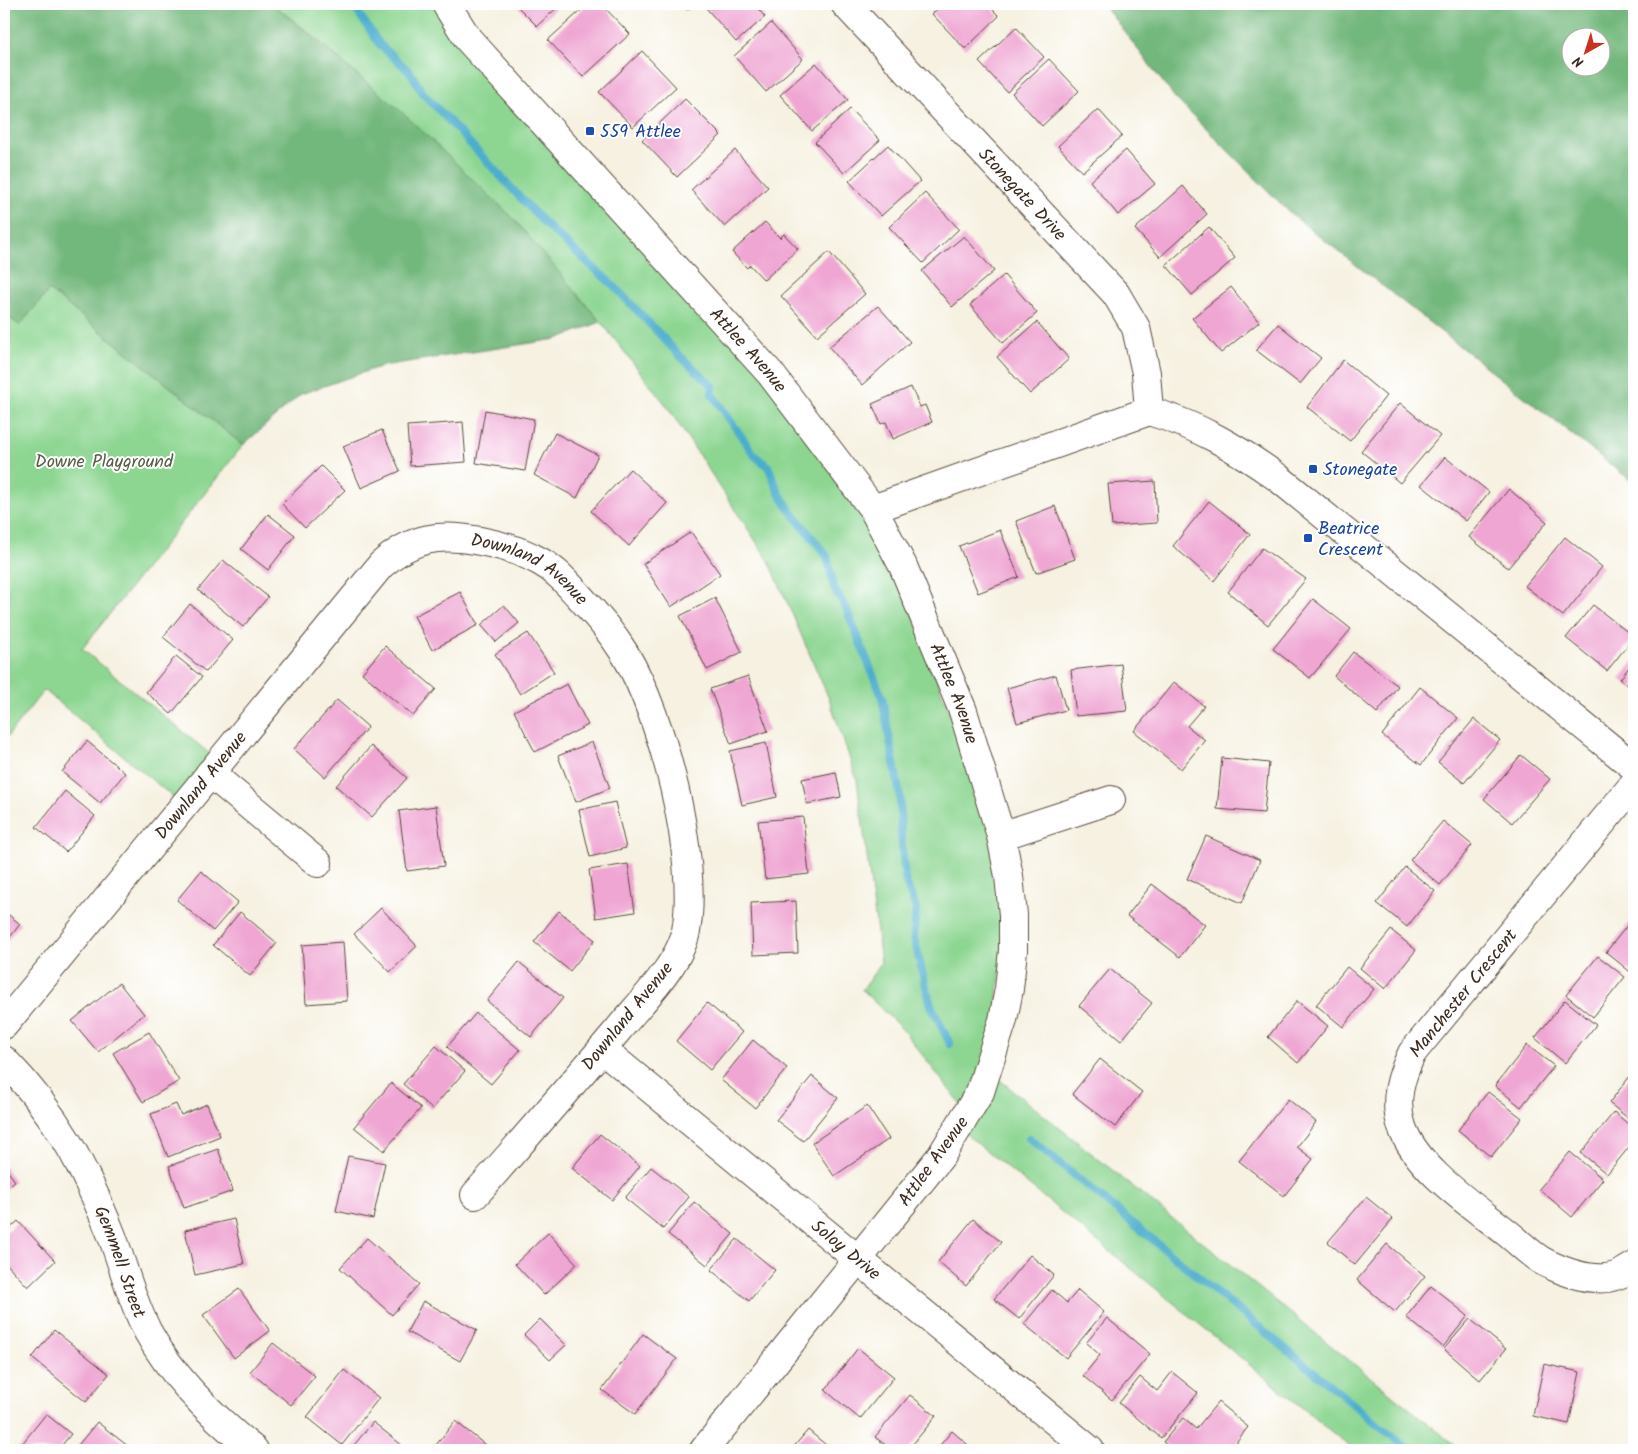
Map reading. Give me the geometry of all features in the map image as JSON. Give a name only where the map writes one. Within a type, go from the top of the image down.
[{"type":"street","name":"Attlee Avenue","points":[[446,4],[468,39],[770,373],[873,509],[903,566],[963,711],[1001,836],[1011,892],[1013,950],[1003,1020],[980,1092],[941,1156],[704,1450]]},
{"type":"street","name":"Stonegate Drive","points":[[845,4],[1116,294],[1136,328],[1146,373],[1149,411]]},
{"type":"street","points":[[873,509],[1149,411],[1182,421],[1208,432],[1235,447],[1277,477],[1634,767]]},
{"type":"street","name":"Downland Avenue","points":[[4,1025],[371,577],[397,550],[411,543],[434,538],[458,537],[511,548],[542,562],[562,577],[586,603],[626,655],[641,686],[665,755],[684,834],[688,903],[686,934],[673,962],[602,1049],[475,1195]]},
{"type":"street","points":[[210,773],[318,863]]},
{"type":"street","name":"Manchester Crescent","points":[[1634,784],[1412,1053],[1401,1077],[1398,1102],[1402,1127],[1419,1156],[1436,1175],[1543,1262],[1567,1272],[1596,1279],[1620,1276],[1634,1266]]},
{"type":"street","points":[[1001,836],[1110,800]]},
{"type":"street","name":"Soloy Drive","points":[[602,1049],[856,1260],[1090,1450]]},
{"type":"street","name":"Gemmell Street","points":[[4,1060],[31,1090],[73,1148],[112,1238],[148,1332],[191,1391],[240,1446]]},
{"type":"green space","points":[[4,4],[273,4],[403,113],[513,218],[601,322],[557,339],[382,366],[301,394],[243,445],[49,290],[20,325],[4,315]]},
{"type":"green space","points":[[273,4],[449,4],[873,507],[1010,877],[990,1072],[1461,1450],[1354,1450],[961,1130],[969,1115],[903,1030],[862,990],[881,963],[857,780],[830,701],[769,561],[666,405],[601,322],[330,50]]},
{"type":"green space","points":[[1103,4],[1634,4],[1634,483],[1291,214],[1175,98]]},
{"type":"green space","name":"Downe Playground","points":[[49,290],[243,445],[82,649],[221,763],[185,807],[44,690],[4,741],[4,315],[20,325]]},
{"type":"building","points":[[515,4],[561,4],[537,26]]},
{"type":"building","points":[[588,4],[601,4],[630,34],[583,77],[548,40]]},
{"type":"building","points":[[681,4],[695,4],[687,10]]},
{"type":"building","points":[[710,4],[754,4],[765,17],[736,42],[706,8]]},
{"type":"building","points":[[943,4],[987,4],[999,16],[965,49],[932,14]]},
{"type":"building","points":[[771,23],[803,59],[766,92],[734,56]]},
{"type":"building","points":[[1016,27],[1044,57],[1007,92],[979,62]]},
{"type":"building","points":[[642,51],[676,87],[633,127],[599,92]]},
{"type":"building","points":[[1049,59],[1079,91],[1042,126],[1012,93]]},
{"type":"building","points":[[816,63],[848,100],[812,131],[780,95]]},
{"type":"building","points":[[685,99],[721,135],[677,177],[642,140]]},
{"type":"building","points":[[850,109],[880,140],[844,173],[815,142]]},
{"type":"building","points":[[1098,109],[1122,136],[1082,172],[1058,146]]},
{"type":"building","points":[[888,145],[920,181],[881,216],[849,181]]},
{"type":"building","points":[[735,150],[768,187],[725,227],[691,190]]},
{"type":"building","points":[[1126,150],[1155,184],[1118,215],[1090,181]]},
{"type":"building","points":[[1183,186],[1207,214],[1160,257],[1135,229]]},
{"type":"building","points":[[925,193],[959,229],[923,263],[889,227]]},
{"type":"building","points":[[765,222],[780,238],[784,234],[798,249],[764,280],[750,265],[747,268],[732,252]]},
{"type":"building","points":[[1209,227],[1235,258],[1192,295],[1166,265]]},
{"type":"building","points":[[964,236],[994,271],[952,307],[922,271]]},
{"type":"building","points":[[829,252],[865,294],[817,336],[781,296]]},
{"type":"building","points":[[1004,275],[1037,313],[1003,343],[970,305]]},
{"type":"building","points":[[1231,287],[1259,322],[1221,353],[1192,318]]},
{"type":"building","points":[[878,306],[910,342],[862,385],[829,347]]},
{"type":"building","points":[[1037,322],[1069,359],[1030,394],[997,357]]},
{"type":"building","points":[[1278,324],[1321,358],[1300,384],[1256,350]]},
{"type":"building","points":[[1343,360],[1386,396],[1350,441],[1307,407]]},
{"type":"building","points":[[911,387],[920,407],[925,405],[932,422],[893,439],[886,422],[881,424],[872,404]]},
{"type":"building","points":[[1400,403],[1440,436],[1400,483],[1361,451]]},
{"type":"building","points":[[485,410],[534,419],[525,471],[476,463]]},
{"type":"building","points":[[463,422],[466,462],[410,466],[407,426]]},
{"type":"building","points":[[382,430],[400,471],[361,488],[343,446]]},
{"type":"building","points":[[555,433],[598,455],[577,498],[534,475]]},
{"type":"building","points":[[1445,457],[1489,492],[1466,521],[1421,485]]},
{"type":"building","points":[[321,466],[345,490],[305,528],[282,504]]},
{"type":"building","points":[[630,469],[667,503],[629,546],[591,511]]},
{"type":"building","points":[[1155,481],[1157,523],[1112,526],[1108,484]]},
{"type":"building","points":[[1509,489],[1547,522],[1508,568],[1469,537]]},
{"type":"building","points":[[1209,501],[1250,534],[1214,581],[1173,546]]},
{"type":"building","points":[[1055,506],[1075,559],[1036,573],[1016,521]]},
{"type":"building","points":[[268,514],[295,535],[268,570],[241,549]]},
{"type":"building","points":[[1000,530],[1019,577],[978,593],[959,546]]},
{"type":"building","points":[[691,532],[720,574],[671,607],[643,564]]},
{"type":"building","points":[[1565,537],[1602,567],[1563,616],[1525,586]]},
{"type":"building","points":[[1262,548],[1306,579],[1268,625],[1228,592]]},
{"type":"building","points":[[223,560],[268,597],[243,627],[198,590]]},
{"type":"building","points":[[460,592],[478,625],[432,650],[414,616]]},
{"type":"building","points":[[715,598],[742,652],[707,670],[680,616]]},
{"type":"building","points":[[1313,599],[1351,629],[1310,678],[1273,649]]},
{"type":"building","points":[[190,604],[233,640],[206,672],[163,637]]},
{"type":"building","points":[[504,605],[519,623],[496,642],[481,625]]},
{"type":"building","points":[[1593,605],[1634,637],[1607,671],[1566,638]]},
{"type":"building","points":[[528,633],[554,672],[520,694],[495,654]]},
{"type":"building","points":[[385,646],[436,689],[413,716],[362,673]]},
{"type":"building","points":[[1353,652],[1398,686],[1377,713],[1334,676]]},
{"type":"building","points":[[176,656],[202,677],[171,714],[146,692]]},
{"type":"building","points":[[1634,661],[1634,690],[1620,679]]},
{"type":"building","points":[[1121,664],[1127,711],[1076,716],[1071,670]]},
{"type":"building","points":[[1056,675],[1066,710],[1017,723],[1007,688]]},
{"type":"building","points":[[748,676],[768,731],[731,744],[710,689]]},
{"type":"building","points":[[1174,682],[1204,706],[1187,726],[1205,740],[1181,769],[1134,731]]},
{"type":"building","points":[[567,684],[588,725],[535,752],[514,711]]},
{"type":"building","points":[[1420,687],[1458,718],[1421,765],[1382,735]]},
{"type":"building","points":[[337,700],[368,727],[325,777],[294,749]]},
{"type":"building","points":[[1474,719],[1500,740],[1464,783],[1438,762]]},
{"type":"building","points":[[87,741],[125,773],[100,803],[62,772]]},
{"type":"building","points":[[592,742],[610,788],[576,802],[558,756]]},
{"type":"building","points":[[766,743],[777,797],[742,805],[730,751]]},
{"type":"building","points":[[371,746],[407,778],[372,817],[336,786]]},
{"type":"building","points":[[1521,755],[1550,779],[1512,823],[1484,799]]},
{"type":"building","points":[[1222,758],[1269,763],[1264,813],[1217,809]]},
{"type":"building","points":[[836,772],[841,797],[807,804],[802,779]]},
{"type":"building","points":[[65,791],[95,816],[66,852],[36,827]]},
{"type":"building","points":[[615,802],[626,848],[590,857],[579,810]]},
{"type":"building","points":[[436,806],[444,866],[407,871],[399,811]]},
{"type":"building","points":[[803,817],[809,874],[765,879],[758,821]]},
{"type":"building","points":[[1443,821],[1472,845],[1440,885],[1410,860]]},
{"type":"building","points":[[1206,836],[1260,860],[1242,903],[1187,879]]},
{"type":"building","points":[[628,864],[635,912],[596,918],[589,870]]},
{"type":"building","points":[[1405,867],[1435,891],[1407,927],[1377,903]]},
{"type":"building","points":[[201,871],[238,902],[213,931],[177,900]]},
{"type":"building","points":[[1152,884],[1205,925],[1180,957],[1127,916]]},
{"type":"building","points":[[796,901],[798,953],[753,955],[751,903]]},
{"type":"building","points":[[381,908],[417,946],[390,972],[354,934]]},
{"type":"building","points":[[4,911],[20,924],[4,945]]},
{"type":"building","points":[[559,911],[595,940],[570,971],[534,942]]},
{"type":"building","points":[[240,912],[277,943],[250,976],[213,945]]},
{"type":"building","points":[[1634,917],[1634,975],[1606,952]]},
{"type":"building","points":[[1391,930],[1416,950],[1385,989],[1360,968]]},
{"type":"building","points":[[343,942],[347,1001],[306,1004],[302,945]]},
{"type":"building","points":[[1598,956],[1625,977],[1593,1017],[1566,995]]},
{"type":"building","points":[[519,962],[563,998],[531,1037],[487,1001]]},
{"type":"building","points":[[1347,967],[1374,989],[1343,1027],[1316,1005]]},
{"type":"building","points":[[1110,969],[1152,1003],[1121,1041],[1079,1006]]},
{"type":"building","points":[[119,983],[144,1014],[98,1052],[72,1021]]},
{"type":"building","points":[[1565,1000],[1596,1025],[1565,1063],[1535,1038]]},
{"type":"building","points":[[1297,1001],[1328,1026],[1298,1063],[1268,1037]]},
{"type":"building","points":[[707,1003],[742,1032],[710,1070],[676,1041]]},
{"type":"building","points":[[476,1013],[520,1050],[491,1084],[447,1047]]},
{"type":"building","points":[[149,1032],[179,1081],[143,1102],[113,1053]]},
{"type":"building","points":[[753,1040],[787,1068],[755,1108],[721,1080]]},
{"type":"building","points":[[1527,1045],[1554,1066],[1521,1107],[1495,1086]]},
{"type":"building","points":[[436,1046],[465,1071],[432,1109],[403,1084]]},
{"type":"building","points":[[1100,1059],[1142,1092],[1115,1127],[1072,1094]]},
{"type":"building","points":[[1634,1071],[1634,1123],[1609,1103]]},
{"type":"building","points":[[812,1076],[838,1098],[803,1141],[776,1120]]},
{"type":"building","points":[[391,1083],[421,1108],[384,1151],[354,1127]]},
{"type":"building","points":[[1488,1092],[1522,1118],[1491,1157],[1458,1130]]},
{"type":"building","points":[[1288,1099],[1316,1122],[1297,1147],[1313,1159],[1284,1196],[1239,1161]]},
{"type":"building","points":[[176,1104],[181,1115],[207,1104],[220,1136],[168,1157],[151,1114]]},
{"type":"building","points":[[867,1106],[889,1139],[834,1176],[812,1143]]},
{"type":"building","points":[[1614,1112],[1634,1129],[1634,1141],[1607,1174],[1581,1153]]},
{"type":"building","points":[[600,1134],[640,1166],[612,1200],[572,1168]]},
{"type":"building","points":[[218,1149],[233,1191],[184,1208],[169,1166]]},
{"type":"building","points":[[1570,1152],[1603,1179],[1572,1217],[1539,1189]]},
{"type":"building","points":[[348,1156],[385,1163],[373,1219],[336,1211]]},
{"type":"building","points":[[4,1166],[15,1181],[4,1190]]},
{"type":"building","points":[[651,1167],[689,1197],[663,1229],[625,1198]]},
{"type":"building","points":[[1366,1197],[1393,1219],[1355,1265],[1328,1242]]},
{"type":"building","points":[[694,1202],[733,1234],[707,1265],[668,1234]]},
{"type":"building","points":[[234,1219],[244,1264],[195,1275],[185,1230]]},
{"type":"building","points":[[973,1219],[1001,1242],[966,1286],[938,1262]]},
{"type":"building","points":[[18,1221],[55,1261],[28,1287],[4,1261],[4,1234]]},
{"type":"building","points":[[548,1233],[577,1264],[544,1295],[515,1264]]},
{"type":"building","points":[[367,1238],[419,1284],[392,1315],[340,1268]]},
{"type":"building","points":[[737,1239],[775,1270],[749,1301],[711,1270]]},
{"type":"building","points":[[1387,1244],[1425,1276],[1395,1312],[1357,1280]]},
{"type":"building","points":[[1030,1255],[1054,1275],[1019,1319],[994,1299]]},
{"type":"building","points":[[1431,1286],[1468,1316],[1443,1347],[1406,1317]]},
{"type":"building","points":[[239,1289],[270,1331],[234,1358],[203,1315]]},
{"type":"building","points":[[1052,1290],[1067,1303],[1078,1290],[1104,1312],[1066,1358],[1024,1324]]},
{"type":"building","points":[[423,1301],[477,1330],[460,1361],[407,1332]]},
{"type":"building","points":[[1107,1318],[1150,1354],[1112,1400],[1083,1376],[1100,1355],[1086,1343]]},
{"type":"building","points":[[540,1319],[566,1345],[550,1360],[524,1335]]},
{"type":"building","points":[[1470,1319],[1506,1349],[1480,1380],[1444,1349]]},
{"type":"building","points":[[54,1330],[109,1374],[86,1402],[32,1358]]},
{"type":"building","points":[[643,1334],[677,1359],[635,1414],[602,1390]]},
{"type":"building","points":[[273,1343],[315,1376],[291,1405],[250,1372]]},
{"type":"building","points":[[858,1348],[894,1377],[860,1419],[825,1390]]},
{"type":"building","points":[[1544,1364],[1580,1372],[1569,1424],[1533,1416]]},
{"type":"building","points":[[344,1370],[379,1398],[342,1445],[307,1417]]},
{"type":"building","points":[[1172,1372],[1198,1393],[1161,1438],[1119,1403],[1140,1377],[1157,1391]]},
{"type":"building","points":[[910,1395],[936,1416],[908,1450],[892,1450],[875,1437]]},
{"type":"building","points":[[1218,1402],[1248,1427],[1230,1450],[1174,1450],[1163,1442],[1183,1418],[1196,1429]]},
{"type":"building","points":[[46,1414],[71,1434],[58,1450],[17,1450]]},
{"type":"building","points":[[455,1421],[489,1448],[487,1450],[432,1450]]},
{"type":"building","points":[[97,1422],[133,1450],[74,1450]]},
{"type":"building","points":[[373,1422],[408,1450],[350,1450]]},
{"type":"building","points":[[808,1430],[832,1450],[791,1450]]},
{"type":"building","points":[[952,1431],[974,1450],[936,1450]]},
{"type":"waterway","points":[[355,8],[380,45],[411,73],[422,92],[545,224],[614,286],[680,356],[713,386],[712,394],[755,456],[768,466],[779,493],[790,510],[827,556],[834,588],[846,608],[882,697],[900,796],[905,879],[916,908],[914,937],[931,1005],[950,1044]]},
{"type":"waterway","points":[[1029,1138],[1409,1450]]},
{"type":"place","name":"559 Attlee","points":[[590,131]]},
{"type":"place","name":"Stonegate","points":[[1313,469]]},
{"type":"place","name":"Beatrice Crescent","points":[[1308,538]]}]
